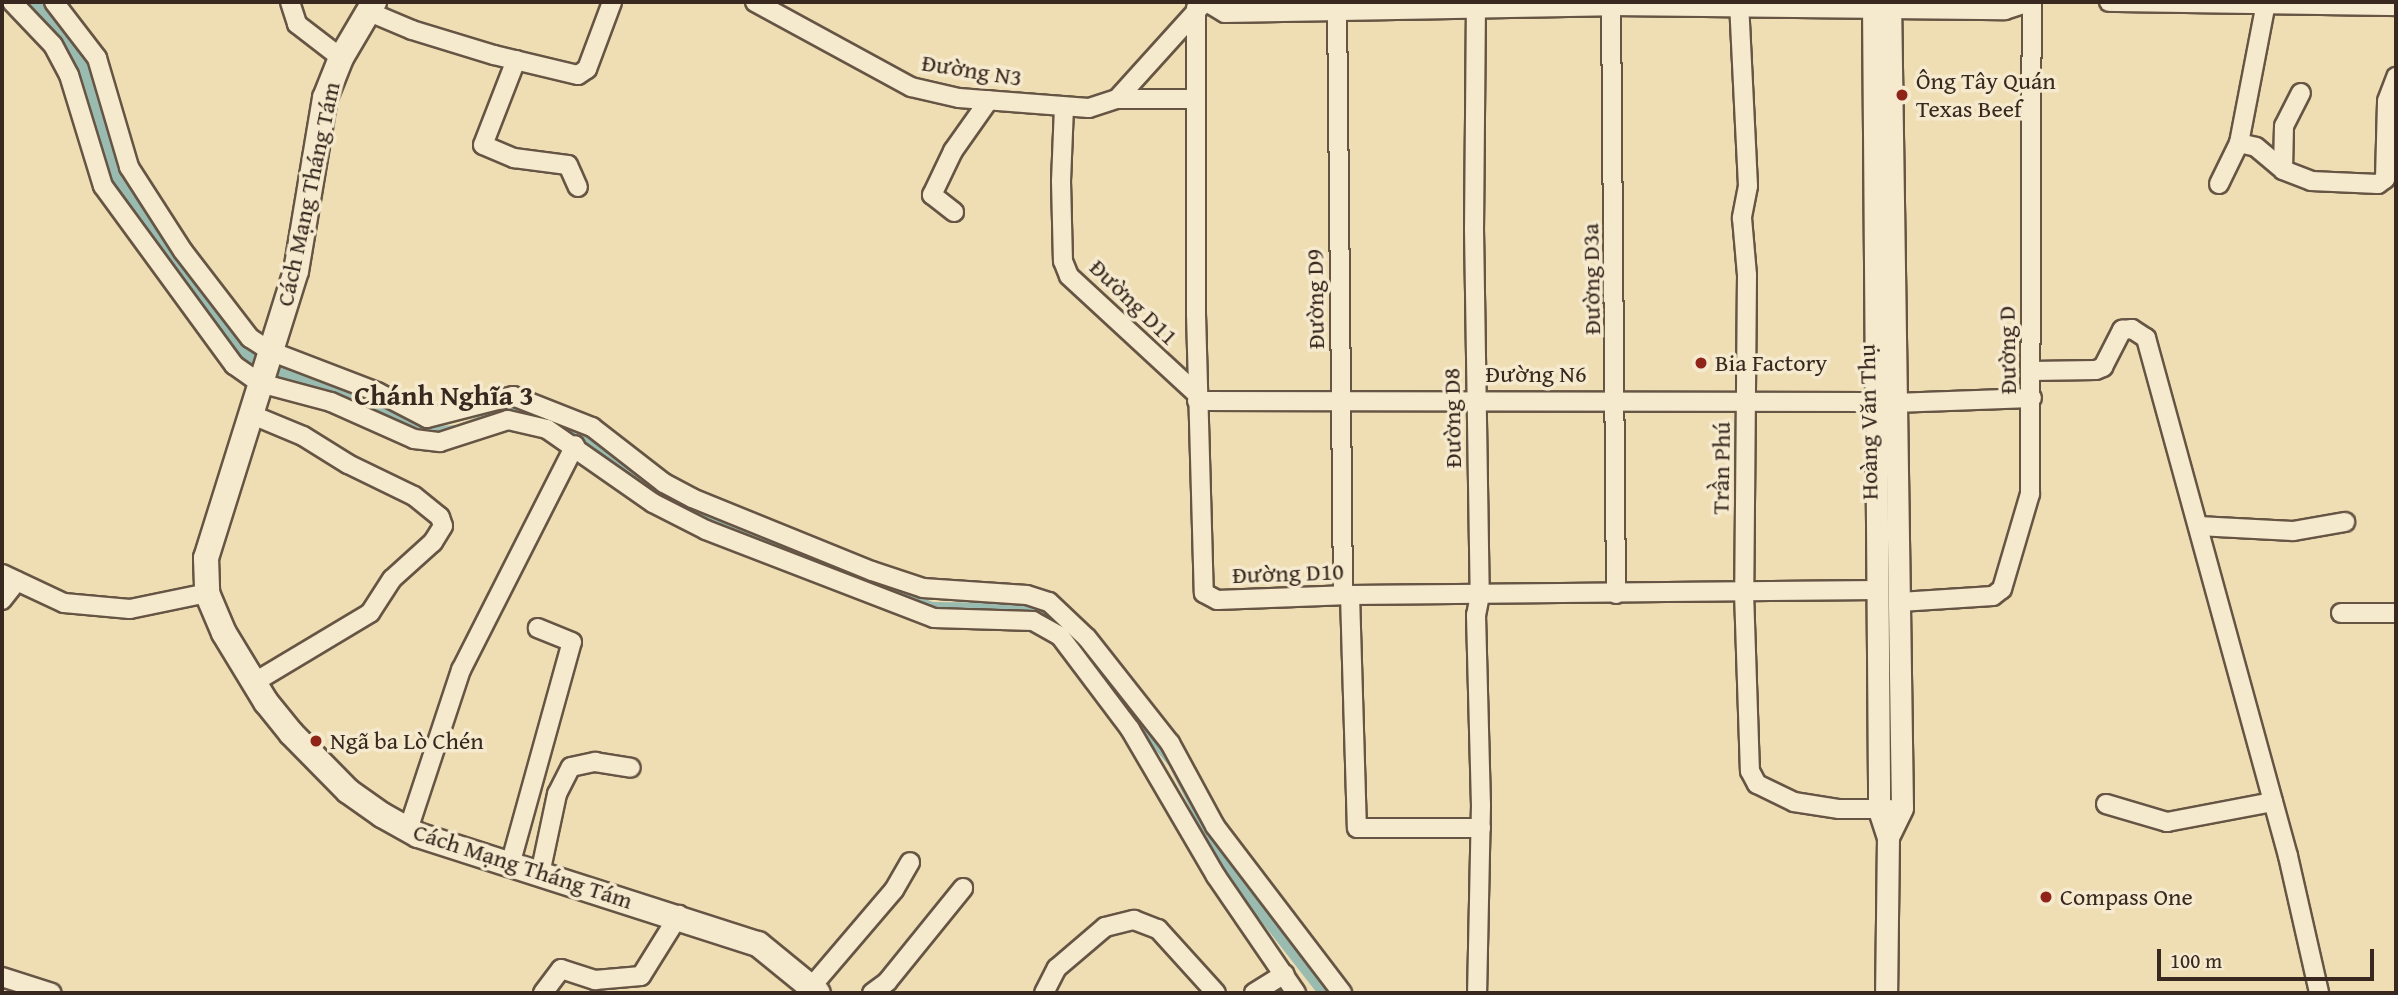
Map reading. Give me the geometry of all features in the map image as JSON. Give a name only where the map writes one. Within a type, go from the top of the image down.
[{"type":"main road","name":"Cách Mạng Tháng Tám","points":[[371,6],[341,58],[325,98],[296,271],[206,558],[207,593],[223,633],[253,683],[291,733],[348,791],[408,830],[510,865],[679,915],[758,944],[815,990]]},
{"type":"street","points":[[12,2],[53,45],[85,117],[103,186],[226,355],[261,381],[331,402],[414,439],[440,442],[508,420],[547,429],[575,445],[653,503],[706,530],[876,599],[934,618],[1033,621],[1060,636],[1123,720],[1216,876],[1296,993]]},
{"type":"street","points":[[54,2],[97,58],[129,167],[160,218],[250,338],[269,352],[377,392],[427,418],[500,396],[517,397],[592,427],[664,483],[692,498],[923,588],[1027,595],[1049,602],[1087,638],[1170,743],[1215,826],[1307,953],[1342,993]]},
{"type":"street","points":[[290,2],[297,24],[341,58]]},
{"type":"street","points":[[371,6],[412,30],[516,60],[583,73],[612,2]]},
{"type":"street","name":"Đường N3","points":[[755,2],[798,23],[883,76],[911,87],[989,100],[1064,107],[1105,106],[1117,99],[1195,99]]},
{"type":"street","points":[[1117,99],[1207,4],[1225,13],[1337,5],[1476,4],[1881,5],[2005,9],[2031,2]]},
{"type":"street","name":"Đường D","points":[[1900,602],[1993,596],[2002,589],[2029,494],[2032,398],[2028,165],[2031,2]]},
{"type":"street","points":[[2109,2],[2396,6]]},
{"type":"street","points":[[2219,184],[2239,143],[2266,3]]},
{"type":"street","name":"Đường D10","points":[[1207,4],[1195,99],[1197,397],[1205,593],[1217,600],[1346,595],[1878,590]]},
{"type":"street","name":"Đường D8","points":[[1476,4],[1480,595],[1476,615],[1481,828],[1478,993]]},
{"type":"street","name":"Đường D3a","points":[[1611,4],[1616,594]]},
{"type":"street","name":"Trần Phú","points":[[1739,4],[1748,186],[1742,218],[1747,275],[1744,592],[1748,759],[1754,779],[1767,791],[1794,802],[1879,810],[1902,808]]},
{"type":"street","name":"Đường D9","points":[[1337,5],[1341,400],[1346,595],[1357,828],[1481,828]]},
{"type":"street","name":"Hoàng Văn Thụ","points":[[1881,5],[1881,202],[1887,520],[1900,602],[1889,639],[1879,810],[1888,837],[1886,993]]},
{"type":"street","points":[[516,60],[482,143],[514,159],[568,165],[578,187]]},
{"type":"street","points":[[2239,143],[2256,147],[2283,170],[2311,181],[2365,186],[2385,179],[2387,101],[2396,77]]},
{"type":"street","points":[[2283,170],[2284,126],[2301,93]]},
{"type":"street","points":[[954,212],[932,195],[953,151],[989,100]]},
{"type":"street","points":[[85,117],[112,106]]},
{"type":"street","name":"Đường D11","points":[[1064,107],[1061,181],[1063,261],[1069,276],[1197,397]]},
{"type":"street","points":[[2032,371],[2096,370],[2103,367],[2122,330],[2132,329],[2146,338],[2273,802],[2319,993]]},
{"type":"street","points":[[508,420],[517,397]]},
{"type":"street","name":"Đường N6","points":[[1197,397],[1885,402],[2032,398]]},
{"type":"street","points":[[250,414],[303,436],[348,464],[414,496],[440,517],[443,526],[433,542],[392,579],[370,613],[253,683]]},
{"type":"street","points":[[408,830],[461,670],[575,445]]},
{"type":"street","name":"Hoàng Văn Thụ","points":[[1887,520],[1878,590],[1889,639],[1902,808],[1888,837]]},
{"type":"street","points":[[2198,526],[2292,531],[2345,522]]},
{"type":"street","points":[[2,600],[9,577],[64,603],[130,609],[207,593]]},
{"type":"street","points":[[966,590],[966,619]]},
{"type":"street","points":[[2341,613],[2396,613]]},
{"type":"street","points":[[510,865],[572,642],[538,628]]},
{"type":"street","points":[[1123,720],[1142,708]]},
{"type":"street","points":[[540,874],[553,806],[571,767],[595,762],[631,768]]},
{"type":"street","points":[[2106,804],[2167,822],[2273,802]]},
{"type":"street","points":[[815,990],[894,890],[909,862]]},
{"type":"street","points":[[872,993],[887,982],[962,888]]},
{"type":"street","points":[[542,993],[561,969],[595,980],[641,976],[679,915]]},
{"type":"street","points":[[1044,993],[1056,968],[1105,927],[1134,920],[1158,929],[1216,993]]},
{"type":"street","points":[[1254,993],[1307,953]]},
{"type":"street","points":[[2,977],[52,993]]},
{"type":"water","points":[[23,2],[46,2],[80,35],[133,185],[256,347],[438,426],[457,425],[508,405],[531,407],[601,439],[683,504],[728,524],[933,602],[1017,603],[1056,614],[1164,738],[1231,863],[1331,993],[1317,993],[1221,870],[1169,766],[1053,626],[931,614],[724,535],[644,489],[594,449],[528,419],[436,438],[346,400],[292,385],[248,367],[117,198],[74,66]]},
{"type":"place","name":"Ông Tây Quán Texas Beef","points":[[1902,95]]},
{"type":"place","name":"Bia Factory","points":[[1701,363]]},
{"type":"place","name":"Ngã ba Lò Chén","points":[[316,741]]},
{"type":"place","name":"Compass One","points":[[2046,897]]},
{"type":"district","name":"Chánh Nghĩa 3","points":[[444,395]]}]
